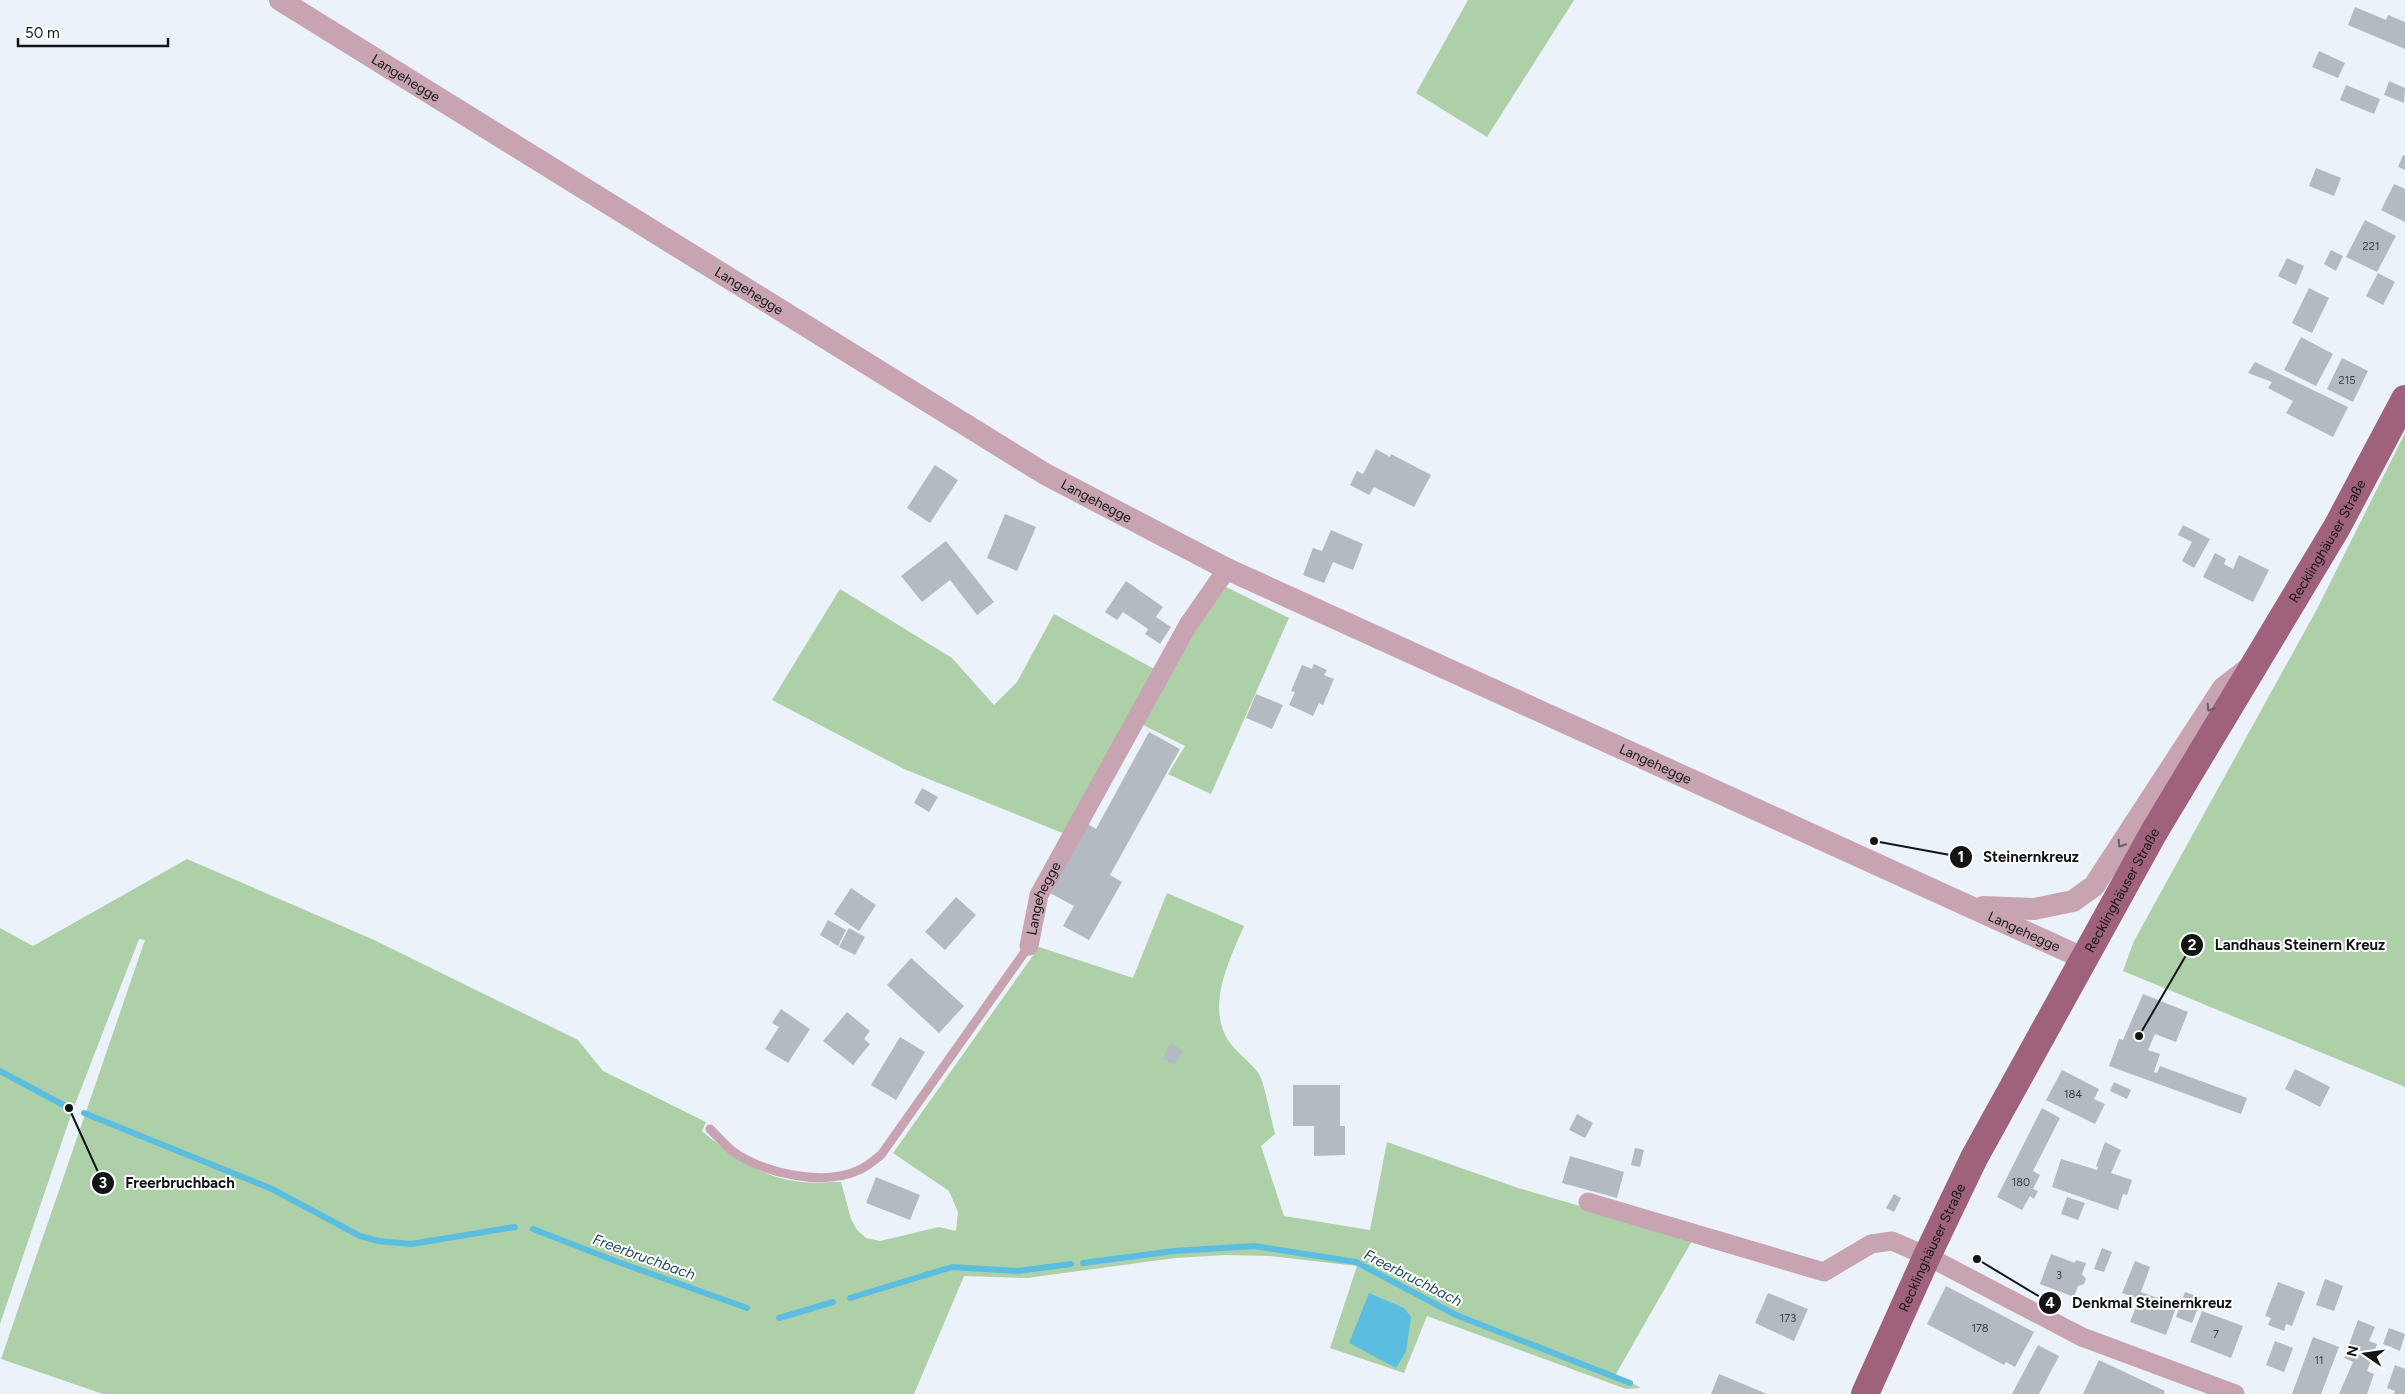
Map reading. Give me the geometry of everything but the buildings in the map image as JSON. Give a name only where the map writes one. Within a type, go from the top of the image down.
[{"type":"main road","name":"Recklinghäuser Straße","points":[[1865,1394],[1926,1256],[1974,1158],[2154,832],[2337,527],[2405,399]]},
{"type":"street","name":"Langehegge","points":[[280,0],[1044,474],[1227,569],[2085,958]]},
{"type":"street","name":"Langehegge","points":[[1029,946],[1039,895],[1188,625],[1227,569]]},
{"type":"street","points":[[1972,906],[2034,909],[2073,901],[2094,886],[2222,688],[2257,662]]},
{"type":"street","points":[[1588,1202],[1824,1272],[1870,1244],[1892,1241],[1926,1256],[2082,1337],[2235,1394]]},
{"type":"lane","points":[[710,1129],[732,1150],[771,1170],[822,1178],[859,1171],[881,1155],[1029,946]]},
{"type":"green space","points":[[1468,0],[1574,0],[1487,137],[1416,93]]},
{"type":"green space","points":[[2405,433],[2405,1087],[2123,971],[2134,941],[2317,609]]},
{"type":"green space","points":[[1226,587],[1289,618],[1211,794],[1168,774],[1185,746],[1139,723],[1183,645]]},
{"type":"green space","points":[[840,589],[952,658],[994,705],[1017,682],[1054,614],[1156,670],[1065,834],[904,769],[772,700]]},
{"type":"green space","points":[[187,859],[372,939],[578,1040],[603,1071],[706,1122],[702,1131],[734,1156],[757,1169],[782,1178],[801,1182],[841,1182],[851,1219],[857,1230],[866,1238],[880,1241],[939,1227],[956,1231],[958,1212],[949,1191],[893,1153],[1039,947],[1133,978],[1167,893],[1244,926],[1226,969],[1219,1000],[1220,1015],[1223,1029],[1230,1043],[1257,1071],[1261,1079],[1275,1134],[1261,1146],[1284,1216],[1370,1230],[1387,1142],[1518,1188],[1693,1239],[1616,1374],[1641,1388],[1626,1389],[1427,1316],[1404,1373],[1330,1348],[1357,1266],[1269,1256],[1226,1255],[1175,1258],[1027,1278],[964,1276],[914,1394],[103,1394],[1,1359],[145,940],[139,939],[72,1112],[0,1324],[0,928],[33,946]]},
{"type":"water","points":[[1369,1293],[1404,1308],[1411,1317],[1406,1352],[1396,1368],[1349,1343]]},
{"type":"waterway","name":"Freerbruchbach","points":[[0,1071],[69,1108]]},
{"type":"waterway","name":"Freerbruchbach","points":[[84,1113],[272,1189],[360,1236],[378,1241],[411,1244],[515,1227]]},
{"type":"waterway","name":"Freerbruchbach","points":[[533,1229],[618,1262],[747,1308]]},
{"type":"waterway","name":"Freerbruchbach","points":[[1083,1263],[1174,1251],[1254,1246],[1356,1262],[1456,1315],[1630,1383]]},
{"type":"waterway","name":"Freerbruchbach","points":[[850,1298],[952,1267],[1018,1271],[1071,1264]]},
{"type":"waterway","name":"Freerbruchbach","points":[[779,1318],[833,1302]]},
{"type":"place","name":"Steinernkreuz","points":[[1874,841]]},
{"type":"place","name":"Landhaus Steinern Kreuz","points":[[2139,1036]]},
{"type":"place","name":"Freerbruchbach","points":[[69,1108]]},
{"type":"place","name":"Denkmal Steinernkreuz","points":[[1977,1259]]}]
